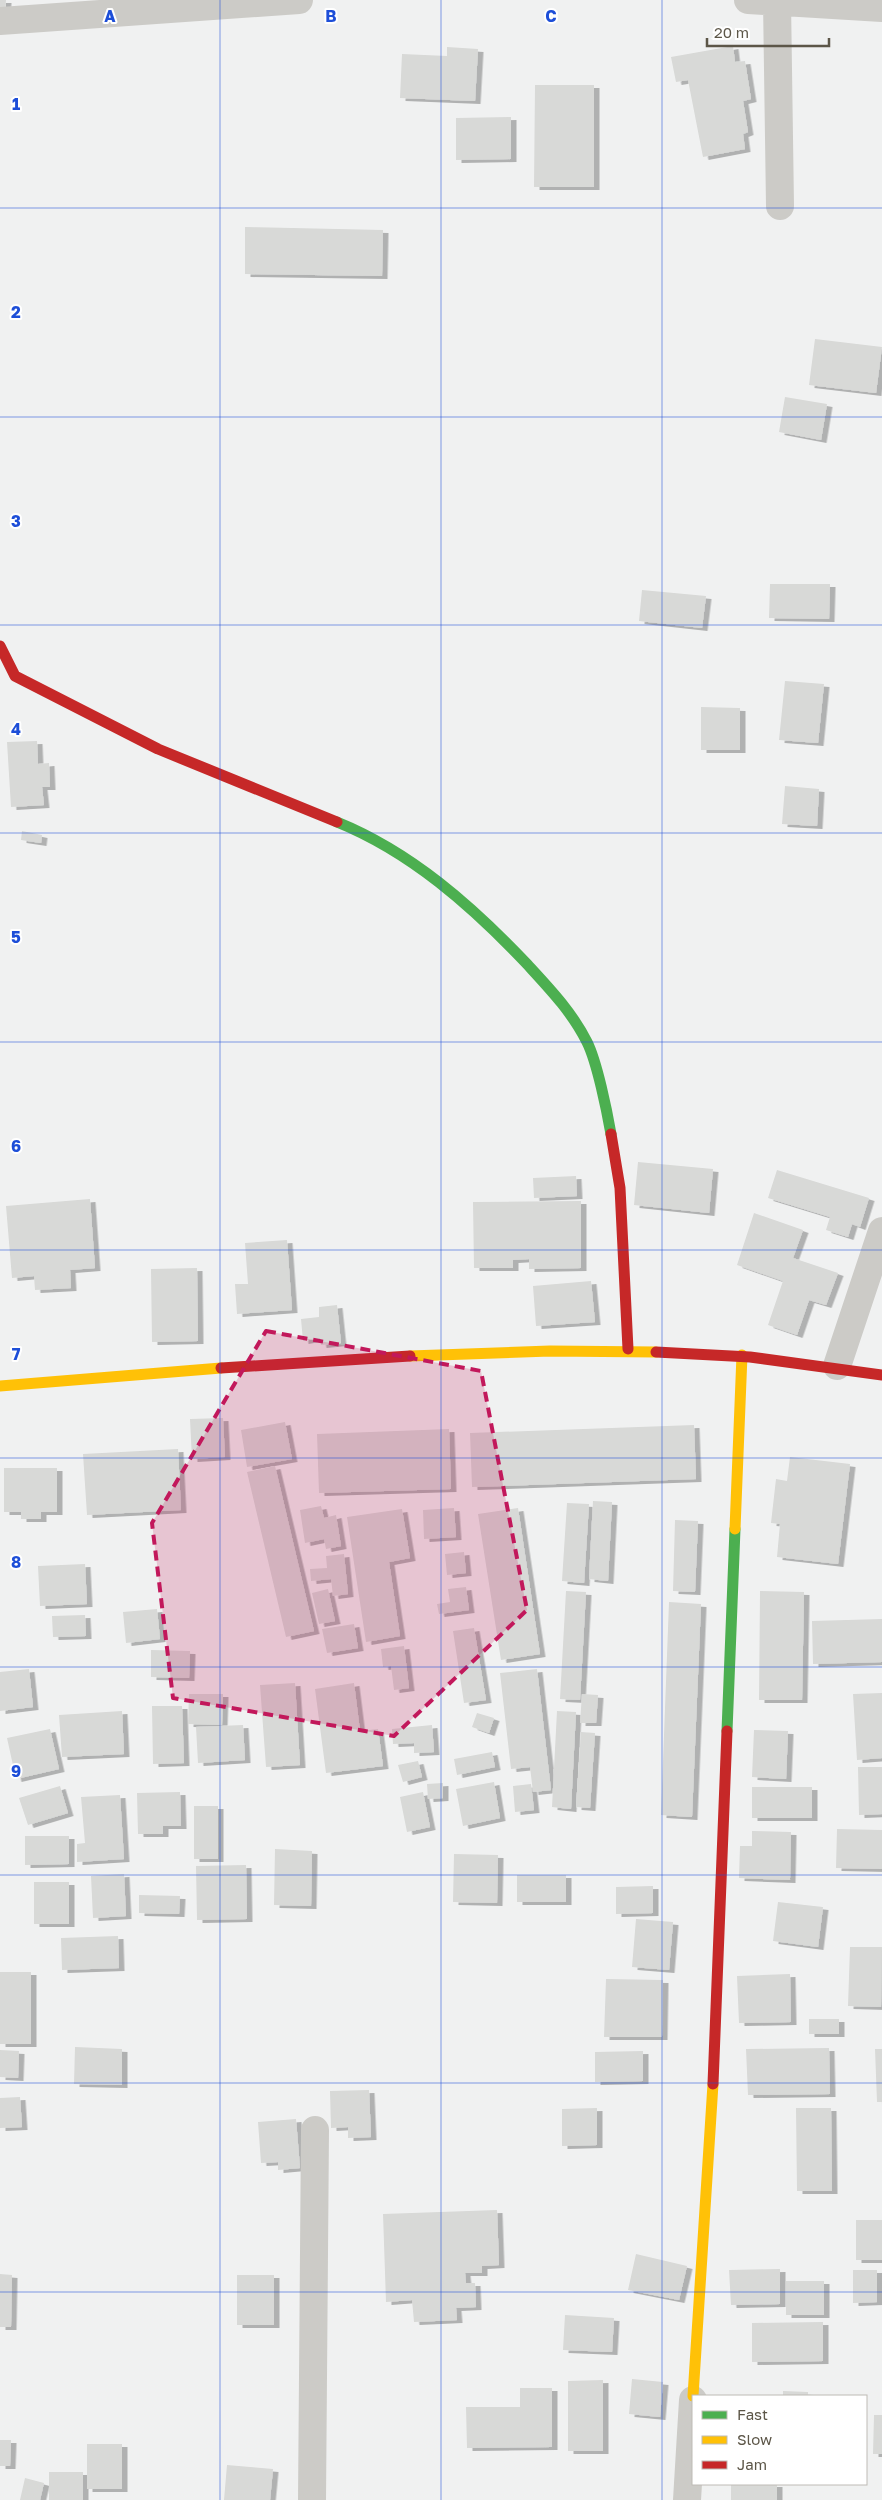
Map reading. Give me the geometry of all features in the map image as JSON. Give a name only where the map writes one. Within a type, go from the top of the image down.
[{"type":"street","points":[[0,21],[298,0]]},
{"type":"street","points":[[748,0],[777,0],[882,8]]},
{"type":"street","points":[[777,0],[780,206]]},
{"type":"street","points":[[0,646],[15,676],[158,749],[360,831],[420,866],[494,929],[566,1006],[588,1044],[608,1117],[620,1188],[628,1349]]},
{"type":"street","points":[[837,1366],[882,1231]]},
{"type":"street","points":[[0,1386],[156,1371],[435,1353],[628,1349],[742,1355],[837,1366],[882,1375]]},
{"type":"street","points":[[694,2395],[713,2073],[742,1355]]},
{"type":"street","points":[[312,2500],[315,2130]]},
{"type":"street","points":[[687,2500],[692,2417]]},
{"type":"highlighted area","points":[[266,1331],[481,1371],[527,1610],[394,1736],[173,1698],[152,1523]]},
{"type":"building","points":[[0,0],[6,0],[5,13],[0,12]]},
{"type":"building","points":[[733,46],[735,62],[745,61],[751,99],[743,101],[748,132],[743,134],[745,149],[703,157],[688,80],[676,82],[671,57]]},
{"type":"building","points":[[447,47],[478,49],[475,101],[400,98],[402,54],[447,56]]},
{"type":"building","points":[[535,85],[594,85],[594,187],[534,187]]},
{"type":"building","points":[[511,117],[511,159],[456,160],[456,118]]},
{"type":"building","points":[[245,227],[383,230],[382,276],[245,274]]},
{"type":"building","points":[[815,339],[882,347],[876,393],[809,385]]},
{"type":"building","points":[[785,397],[827,404],[821,440],[779,432]]},
{"type":"building","points":[[770,584],[830,584],[829,619],[769,618]]},
{"type":"building","points":[[642,590],[706,596],[702,628],[639,621]]},
{"type":"building","points":[[785,681],[824,684],[818,743],[779,740]]},
{"type":"building","points":[[701,707],[740,708],[740,750],[701,750]]},
{"type":"building","points":[[37,741],[38,764],[49,763],[50,787],[42,787],[44,805],[11,807],[7,742]]},
{"type":"building","points":[[785,786],[819,789],[817,826],[782,824]]},
{"type":"building","points":[[22,831],[42,835],[41,843],[21,840]]},
{"type":"building","points":[[638,1162],[713,1169],[709,1213],[634,1205]]},
{"type":"building","points":[[777,1170],[869,1198],[860,1227],[852,1224],[848,1237],[826,1230],[830,1217],[768,1198]]},
{"type":"building","points":[[576,1176],[577,1196],[534,1198],[533,1178]]},
{"type":"building","points":[[90,1199],[95,1268],[70,1270],[71,1288],[35,1290],[34,1276],[12,1278],[6,1206]]},
{"type":"building","points":[[581,1201],[581,1268],[529,1269],[529,1259],[513,1260],[513,1268],[474,1268],[473,1202]]},
{"type":"building","points":[[754,1213],[803,1230],[793,1258],[838,1273],[826,1305],[809,1300],[797,1335],[768,1325],[783,1281],[737,1265]]},
{"type":"building","points":[[287,1240],[292,1310],[237,1314],[235,1284],[248,1284],[245,1243]]},
{"type":"building","points":[[197,1268],[198,1341],[152,1342],[151,1269]]},
{"type":"building","points":[[591,1281],[595,1322],[536,1326],[533,1286]]},
{"type":"building","points":[[337,1305],[341,1343],[321,1345],[320,1338],[303,1341],[301,1319],[319,1317],[319,1307]]},
{"type":"building","points":[[223,1418],[225,1457],[192,1459],[190,1419]]},
{"type":"building","points":[[285,1422],[292,1459],[247,1467],[241,1430]]},
{"type":"building","points":[[694,1425],[696,1479],[472,1487],[470,1433]]},
{"type":"building","points":[[449,1429],[451,1489],[319,1493],[317,1434]]},
{"type":"building","points":[[178,1449],[181,1510],[87,1515],[83,1454]]},
{"type":"building","points":[[790,1457],[850,1464],[838,1564],[777,1557],[780,1524],[771,1523],[776,1479],[787,1481]]},
{"type":"building","points":[[275,1466],[314,1631],[286,1637],[247,1472]]},
{"type":"building","points":[[4,1468],[57,1468],[57,1512],[41,1512],[41,1519],[21,1519],[21,1512],[4,1512]]},
{"type":"building","points":[[593,1501],[612,1502],[608,1581],[589,1579]]},
{"type":"building","points":[[567,1503],[589,1504],[584,1583],[562,1581]]},
{"type":"building","points":[[321,1506],[324,1518],[336,1515],[341,1546],[326,1549],[324,1539],[305,1543],[300,1510]]},
{"type":"building","points":[[454,1508],[456,1537],[424,1539],[423,1510]]},
{"type":"building","points":[[518,1508],[540,1654],[501,1660],[478,1514]]},
{"type":"building","points":[[402,1509],[410,1558],[389,1562],[400,1636],[366,1642],[347,1517]]},
{"type":"building","points":[[675,1520],[698,1521],[695,1592],[673,1591]]},
{"type":"building","points":[[464,1552],[466,1573],[447,1575],[445,1554]]},
{"type":"building","points":[[344,1554],[348,1594],[333,1596],[331,1579],[311,1581],[310,1569],[327,1568],[326,1556]]},
{"type":"building","points":[[85,1564],[87,1604],[40,1606],[38,1566]]},
{"type":"building","points":[[466,1587],[469,1610],[439,1614],[437,1604],[450,1602],[448,1589]]},
{"type":"building","points":[[328,1589],[335,1621],[319,1624],[312,1593]]},
{"type":"building","points":[[566,1591],[586,1592],[580,1700],[560,1699]]},
{"type":"building","points":[[760,1591],[804,1592],[802,1700],[759,1700]]},
{"type":"building","points":[[669,1602],[701,1604],[692,1817],[661,1815]]},
{"type":"building","points":[[157,1609],[160,1639],[126,1643],[123,1612]]},
{"type":"building","points":[[85,1615],[86,1636],[53,1637],[52,1616]]},
{"type":"building","points":[[882,1619],[882,1662],[813,1664],[812,1621]]},
{"type":"building","points":[[354,1624],[358,1648],[327,1653],[322,1629]]},
{"type":"building","points":[[474,1628],[486,1700],[464,1703],[453,1631]]},
{"type":"building","points":[[404,1646],[409,1688],[394,1690],[391,1666],[383,1667],[381,1649]]},
{"type":"building","points":[[151,1650],[190,1651],[189,1678],[151,1677]]},
{"type":"building","points":[[29,1669],[33,1707],[0,1711],[0,1672]]},
{"type":"building","points":[[537,1669],[551,1790],[533,1792],[530,1767],[511,1769],[500,1673]]},
{"type":"building","points":[[295,1683],[300,1765],[266,1767],[260,1685]]},
{"type":"building","points":[[354,1683],[360,1731],[378,1729],[383,1766],[326,1773],[315,1689]]},
{"type":"building","points":[[882,1693],[882,1758],[857,1760],[853,1694]]},
{"type":"building","points":[[189,1694],[223,1694],[222,1725],[188,1724]]},
{"type":"building","points":[[582,1694],[598,1695],[596,1723],[580,1723]]},
{"type":"building","points":[[152,1706],[182,1706],[184,1763],[153,1764]]},
{"type":"building","points":[[122,1711],[124,1754],[62,1757],[59,1715]]},
{"type":"building","points":[[557,1711],[576,1712],[571,1809],[552,1807]]},
{"type":"building","points":[[477,1713],[494,1718],[489,1733],[472,1727]]},
{"type":"building","points":[[243,1725],[245,1760],[198,1763],[196,1727]]},
{"type":"building","points":[[432,1725],[434,1752],[414,1753],[414,1743],[393,1744],[392,1729]]},
{"type":"building","points":[[50,1729],[59,1769],[16,1779],[7,1738]]},
{"type":"building","points":[[754,1730],[788,1731],[786,1779],[752,1777]]},
{"type":"building","points":[[581,1732],[595,1733],[590,1808],[576,1807]]},
{"type":"building","points":[[492,1752],[495,1767],[457,1775],[454,1759]]},
{"type":"building","points":[[418,1761],[422,1777],[403,1782],[398,1765]]},
{"type":"building","points":[[858,1767],[882,1767],[882,1814],[859,1815]]},
{"type":"building","points":[[494,1782],[500,1818],[463,1826],[456,1789]]},
{"type":"building","points":[[443,1783],[443,1798],[428,1799],[427,1784]]},
{"type":"building","points":[[531,1784],[534,1810],[515,1812],[513,1786]]},
{"type":"building","points":[[60,1786],[68,1813],[28,1825],[19,1798]]},
{"type":"building","points":[[752,1787],[812,1787],[812,1818],[752,1818]]},
{"type":"building","points":[[180,1792],[181,1826],[163,1826],[163,1834],[138,1834],[137,1793]]},
{"type":"building","points":[[423,1792],[430,1827],[407,1832],[400,1797]]},
{"type":"building","points":[[120,1795],[124,1859],[77,1862],[77,1844],[85,1843],[81,1797]]},
{"type":"building","points":[[194,1806],[218,1806],[218,1859],[194,1859]]},
{"type":"building","points":[[837,1829],[882,1830],[882,1869],[836,1868]]},
{"type":"building","points":[[752,1831],[791,1832],[790,1880],[739,1878],[740,1846],[752,1846]]},
{"type":"building","points":[[25,1836],[69,1836],[69,1864],[25,1865]]},
{"type":"building","points":[[275,1849],[312,1851],[311,1906],[274,1905]]},
{"type":"building","points":[[454,1854],[498,1855],[497,1903],[453,1902]]},
{"type":"building","points":[[246,1865],[247,1919],[197,1920],[196,1866]]},
{"type":"building","points":[[124,1874],[126,1916],[93,1918],[91,1876]]},
{"type":"building","points":[[517,1875],[566,1875],[566,1902],[517,1902]]},
{"type":"building","points":[[34,1882],[69,1882],[69,1924],[34,1924]]},
{"type":"building","points":[[653,1886],[653,1913],[616,1914],[616,1887]]},
{"type":"building","points":[[139,1895],[180,1896],[179,1914],[139,1913]]},
{"type":"building","points":[[778,1902],[823,1907],[818,1947],[773,1941]]},
{"type":"building","points":[[636,1919],[673,1922],[669,1970],[632,1967]]},
{"type":"building","points":[[118,1936],[119,1968],[62,1970],[61,1938]]},
{"type":"building","points":[[850,1947],[882,1947],[881,2007],[848,2006]]},
{"type":"building","points":[[0,1972],[31,1972],[31,2044],[0,2044]]},
{"type":"building","points":[[790,1974],[791,2022],[739,2023],[737,1976]]},
{"type":"building","points":[[606,1979],[663,1980],[662,2037],[604,2037]]},
{"type":"building","points":[[809,2019],[839,2019],[839,2034],[809,2034]]},
{"type":"building","points":[[75,2047],[122,2049],[122,2085],[74,2084]]},
{"type":"building","points":[[829,2048],[830,2094],[748,2095],[746,2049]]},
{"type":"building","points":[[875,2049],[882,2049],[882,2102],[877,2102]]},
{"type":"building","points":[[0,2050],[19,2051],[18,2078],[0,2077]]},
{"type":"building","points":[[643,2051],[643,2081],[595,2082],[595,2052]]},
{"type":"building","points":[[369,2090],[371,2137],[348,2138],[348,2127],[331,2128],[330,2091]]},
{"type":"building","points":[[20,2097],[22,2127],[0,2128],[0,2098]]},
{"type":"building","points":[[597,2108],[597,2145],[562,2146],[562,2109]]},
{"type":"building","points":[[796,2108],[831,2108],[832,2191],[797,2191]]},
{"type":"building","points":[[296,2119],[300,2168],[278,2170],[278,2162],[261,2163],[258,2122]]},
{"type":"building","points":[[497,2210],[499,2265],[482,2266],[482,2273],[465,2273],[466,2283],[475,2283],[476,2307],[456,2308],[457,2320],[414,2322],[412,2300],[386,2302],[383,2214]]},
{"type":"building","points":[[856,2220],[882,2220],[882,2260],[856,2260]]},
{"type":"building","points":[[636,2254],[687,2266],[679,2300],[628,2290]]},
{"type":"building","points":[[780,2269],[780,2304],[731,2305],[729,2270]]},
{"type":"building","points":[[853,2270],[877,2270],[877,2302],[853,2303]]},
{"type":"building","points":[[0,2274],[12,2275],[11,2327],[0,2327]]},
{"type":"building","points":[[237,2275],[274,2275],[274,2325],[237,2325]]},
{"type":"building","points":[[786,2281],[824,2281],[824,2315],[786,2315]]},
{"type":"building","points":[[565,2315],[614,2318],[612,2352],[563,2350]]},
{"type":"building","points":[[823,2322],[823,2361],[752,2362],[752,2323]]},
{"type":"building","points":[[632,2379],[663,2382],[660,2417],[629,2414]]},
{"type":"building","points":[[603,2380],[603,2451],[568,2451],[568,2381]]},
{"type":"building","points":[[520,2388],[552,2388],[552,2447],[467,2448],[466,2407],[520,2407]]},
{"type":"building","points":[[783,2391],[808,2392],[808,2395],[783,2395]]},
{"type":"building","points":[[874,2415],[882,2415],[882,2454],[873,2454]]},
{"type":"building","points":[[0,2440],[11,2440],[10,2466],[0,2466]]},
{"type":"building","points":[[87,2444],[122,2444],[122,2489],[87,2489]]},
{"type":"building","points":[[227,2465],[273,2469],[270,2500],[224,2500]]},
{"type":"building","points":[[49,2472],[83,2472],[83,2500],[49,2500]]},
{"type":"building","points":[[25,2478],[44,2483],[40,2500],[20,2500]]},
{"type":"building","points":[[731,2485],[777,2485],[777,2500],[731,2500]]},
{"type":"traffic: fast","points":[[337,822],[364,834],[390,849],[439,882],[506,942],[552,992],[575,1021],[591,1051],[611,1134]]},
{"type":"traffic: fast","points":[[727,1731],[735,1529]]},
{"type":"traffic: slow","points":[[410,1356],[550,1351],[656,1352]]},
{"type":"traffic: slow","points":[[735,1529],[742,1355]]},
{"type":"traffic: slow","points":[[0,1386],[221,1368]]},
{"type":"traffic: slow","points":[[693,2395],[713,2084]]},
{"type":"traffic: jam","points":[[0,646],[15,676],[158,749],[337,822]]},
{"type":"traffic: jam","points":[[611,1134],[620,1188],[628,1349]]},
{"type":"traffic: jam","points":[[656,1352],[750,1357],[882,1375]]},
{"type":"traffic: jam","points":[[221,1368],[410,1356]]},
{"type":"traffic: jam","points":[[713,2084],[727,1731]]}]
